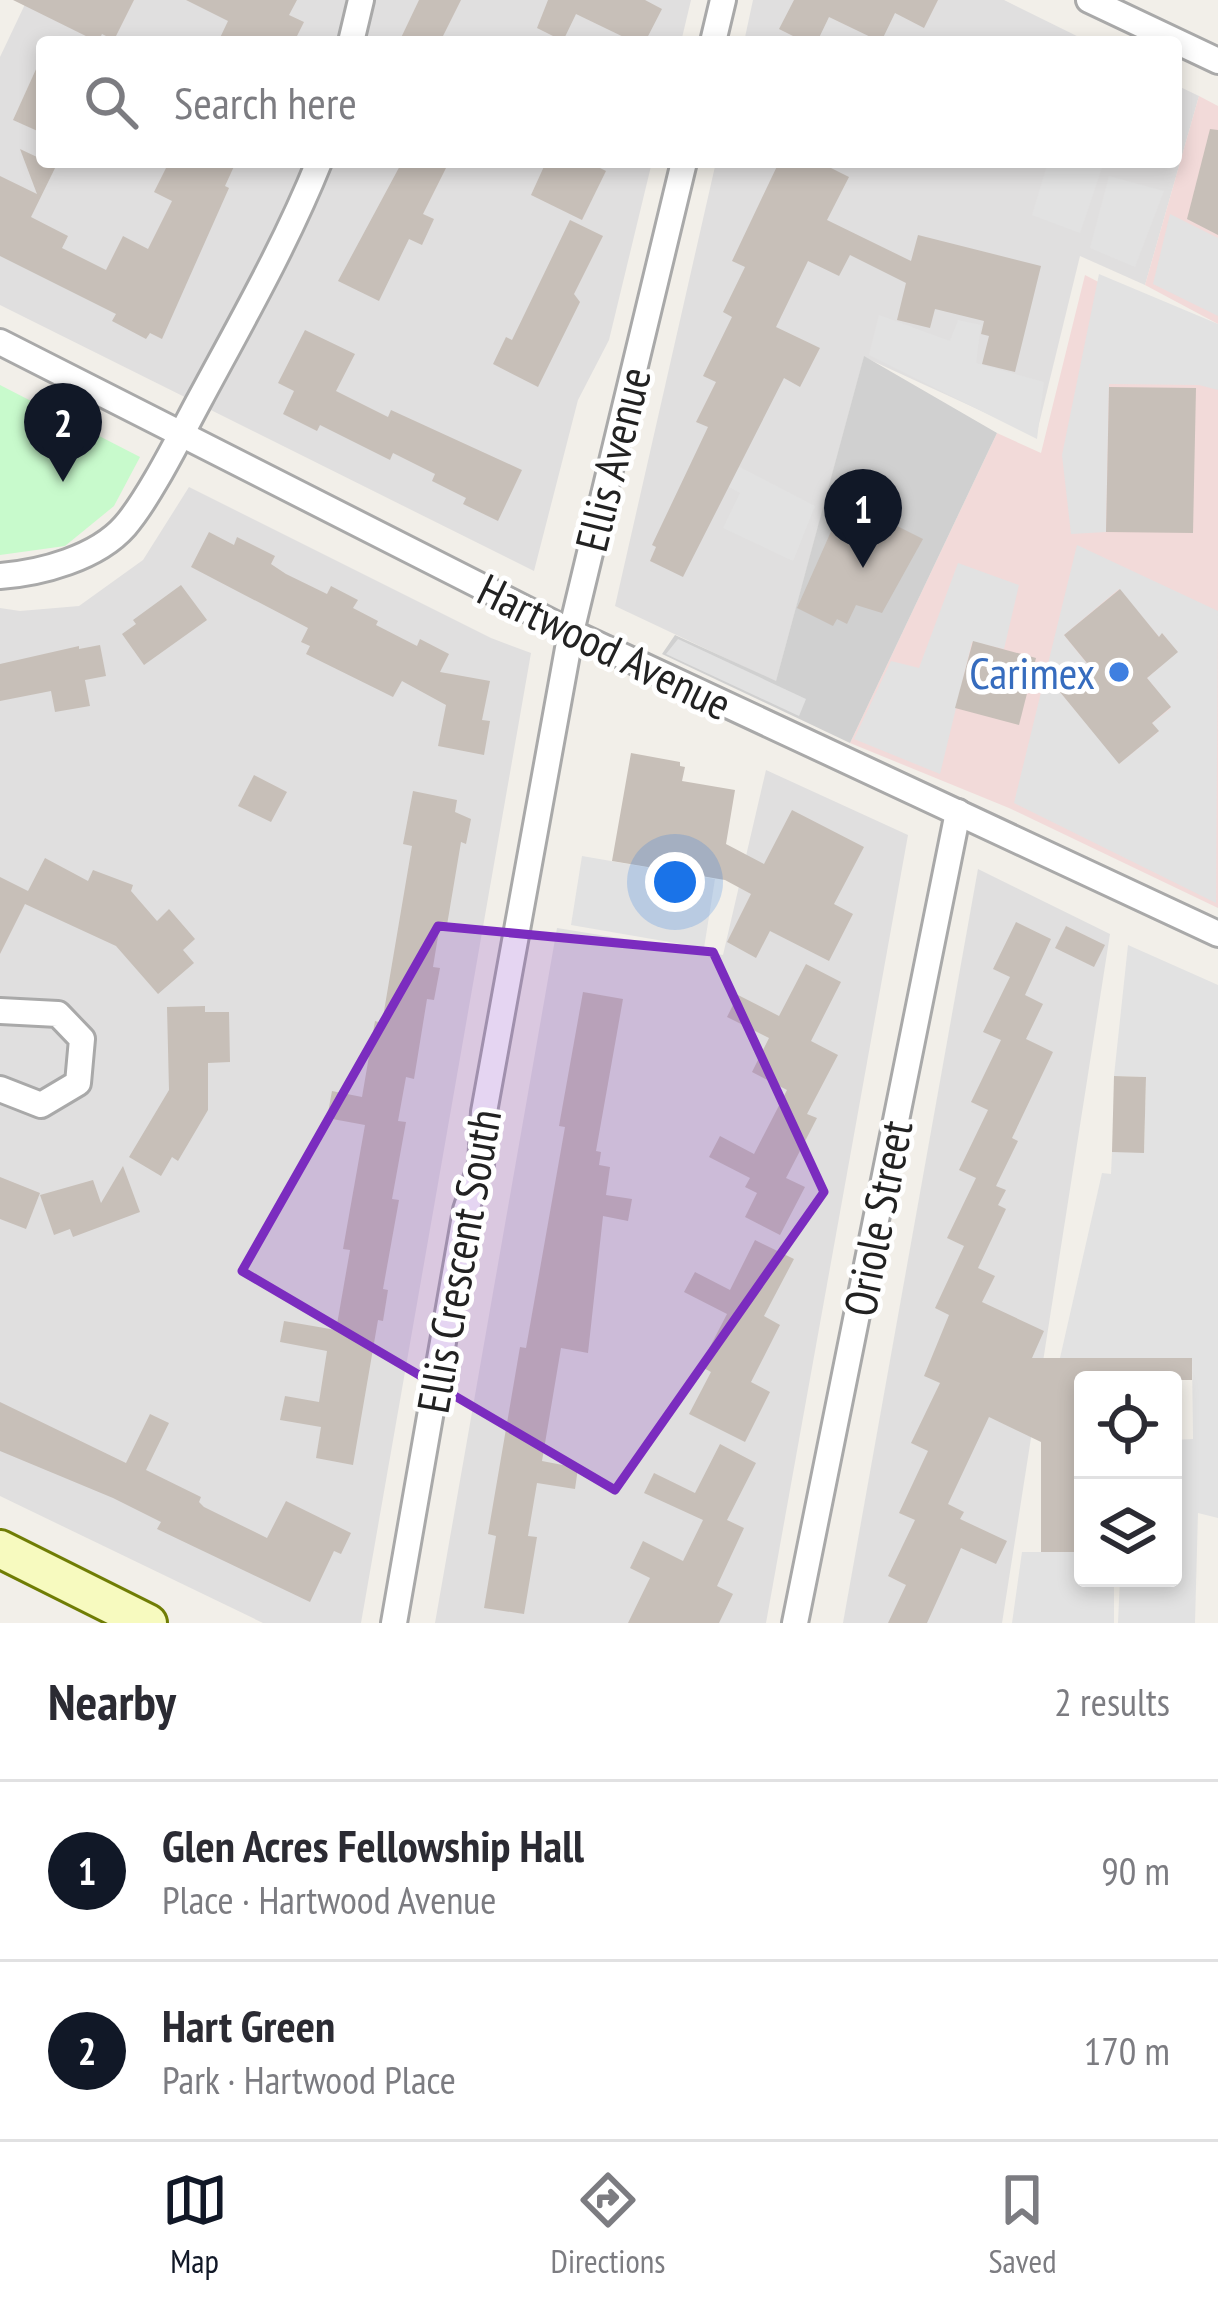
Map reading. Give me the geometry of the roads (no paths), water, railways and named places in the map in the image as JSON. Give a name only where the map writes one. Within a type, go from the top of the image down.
[{"type":"street","points":[[352,36],[361,0]]},
{"type":"street","points":[[714,36],[723,0]]},
{"type":"street","points":[[1089,0],[1165,36]]},
{"type":"street","points":[[1182,44],[1218,61]]},
{"type":"street","points":[[0,576],[81,557],[124,527],[180,436],[296,221],[318,168]]},
{"type":"street","name":"Ellis Avenue","points":[[522,900],[571,632],[683,168]]},
{"type":"street","name":"Hartwood Avenue","points":[[0,342],[571,632],[1218,934]]},
{"type":"street","name":"Oriole Street","points":[[795,1623],[958,812]]},
{"type":"street","name":"Ellis Crescent South","points":[[394,1623],[466,1210],[481,1164],[484,1112],[522,900]]},
{"type":"street","points":[[0,1011],[58,1014],[82,1040],[78,1083],[41,1105],[0,1089]]},
{"type":"street","points":[[0,1550],[148,1623]]},
{"type":"place","name":"Hart Green","points":[[63,482]]},
{"type":"place","name":"Glen Acres Fellowship Hall","points":[[863,568]]},
{"type":"place","name":"Carimex","points":[[1119,672]]}]
